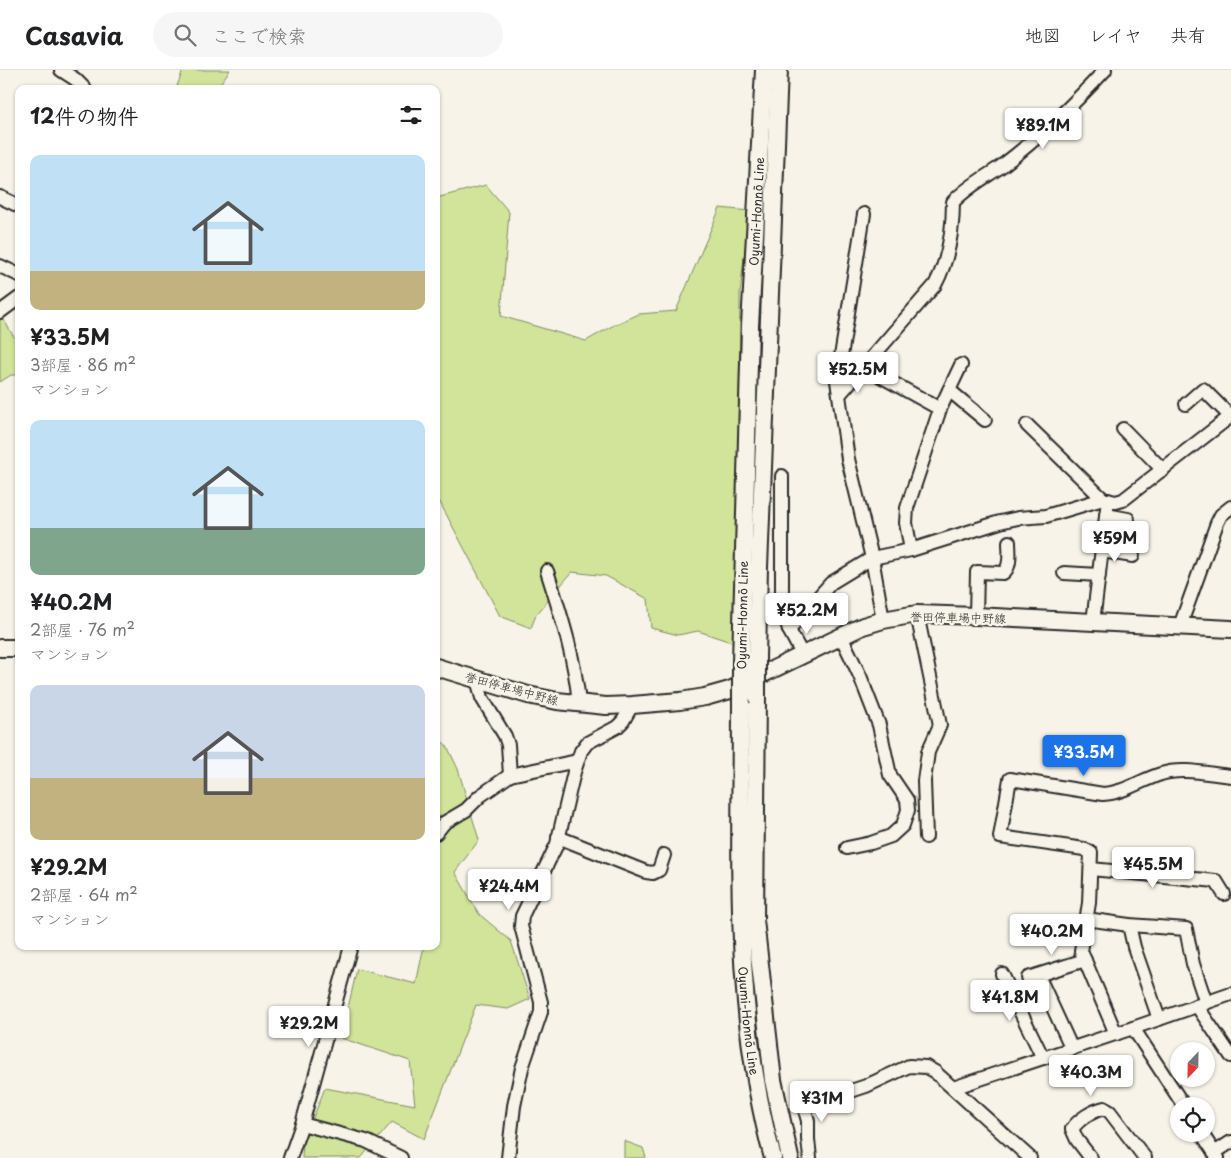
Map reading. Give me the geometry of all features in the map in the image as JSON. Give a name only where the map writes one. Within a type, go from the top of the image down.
[{"type":"main road","name":"Oyumi-Honnō Line","points":[[764,70],[750,326],[741,662],[741,908],[742,963],[748,1030],[764,1124],[774,1158]]},
{"type":"main road","name":"Oyumi-Honnō Line","points":[[779,70],[759,567],[755,920],[773,1080],[790,1158]]},
{"type":"main road","name":"誉田停車場中野線","points":[[440,668],[528,695],[579,704],[632,705],[680,701],[730,690],[863,626],[882,620],[917,614],[1231,629]]},
{"type":"main road","points":[[0,648],[15,648]]},
{"type":"street","points":[[61,70],[81,85]]},
{"type":"street","points":[[839,395],[935,285],[943,271],[949,250],[954,202],[961,193],[1003,165],[1048,128],[1078,100],[1099,72]]},
{"type":"street","points":[[0,197],[15,204]]},
{"type":"street","points":[[864,214],[837,381],[848,460],[872,558],[882,620]]},
{"type":"street","points":[[0,266],[15,273]]},
{"type":"street","points":[[0,312],[15,301]]},
{"type":"street","points":[[911,550],[906,523],[907,508],[940,409],[961,365]]},
{"type":"street","points":[[864,366],[940,409]]},
{"type":"street","points":[[789,630],[831,583],[872,558],[911,550],[1000,522],[1018,518],[1046,516],[1106,500],[1116,502],[1123,500],[1231,416],[1203,389],[1186,404]]},
{"type":"street","points":[[949,390],[985,420]]},
{"type":"street","points":[[1026,425],[1106,500],[1094,622]]},
{"type":"street","points":[[1123,428],[1163,470]]},
{"type":"street","points":[[782,476],[782,602],[789,630],[802,654]]},
{"type":"street","points":[[1180,626],[1217,523],[1221,515],[1231,507]]},
{"type":"street","points":[[1106,515],[1128,519]]},
{"type":"street","points":[[976,616],[977,572],[1003,573],[1007,571],[1009,566],[1009,542]]},
{"type":"street","points":[[1102,551],[1133,556]]},
{"type":"street","points":[[547,571],[567,635],[578,684],[579,704]]},
{"type":"street","points":[[1064,573],[1099,575]]},
{"type":"street","points":[[917,614],[940,725],[928,752],[924,781],[926,837]]},
{"type":"street","points":[[841,636],[860,676],[879,724],[890,775],[907,800],[908,810],[904,825],[891,836],[847,848]]},
{"type":"street","points":[[477,679],[482,698],[505,736],[508,745],[510,775]]},
{"type":"street","points":[[508,1158],[514,1106],[522,1068],[541,1012],[541,999],[522,926],[522,916],[556,844],[581,751],[587,744],[617,727],[623,721],[632,705]]},
{"type":"street","points":[[440,828],[444,823],[466,810],[480,796],[510,775],[577,761]]},
{"type":"street","points":[[1116,1034],[1081,951],[1089,903],[1091,853],[1084,849],[1000,837],[1010,779],[1102,794],[1116,793],[1161,774],[1174,771],[1231,776]]},
{"type":"street","points":[[558,837],[646,872],[653,873],[659,870],[664,855]]},
{"type":"street","points":[[1091,869],[1216,880],[1224,894]]},
{"type":"street","points":[[1086,919],[1129,925],[1186,929],[1201,1004],[1231,1056]]},
{"type":"street","points":[[1129,925],[1134,947],[1159,1019]]},
{"type":"street","points":[[290,1158],[302,1124],[350,950]]},
{"type":"street","points":[[1072,1049],[1033,976],[1085,960]]},
{"type":"street","points":[[1002,974],[1043,1058]]},
{"type":"street","points":[[953,1088],[1231,994]]},
{"type":"street","points":[[1133,1028],[1178,1097]]},
{"type":"street","points":[[810,1158],[808,1122],[801,1095],[848,1092],[866,1086],[909,1066],[926,1067],[935,1072],[1030,1158]]},
{"type":"street","points":[[1091,1158],[1077,1140],[1072,1129],[1076,1123],[1097,1110],[1104,1108],[1110,1112],[1138,1156]]},
{"type":"street","points":[[302,1124],[366,1141],[401,1158]]},
{"type":"street","points":[[1207,1142],[1216,1155],[1231,1142]]},
{"type":"green space","points":[[183,70],[230,70],[219,85],[177,85]]},
{"type":"green space","points":[[486,185],[509,212],[501,316],[586,341],[614,325],[639,314],[676,311],[720,208],[749,211],[740,294],[738,536],[746,647],[698,631],[678,635],[651,628],[648,599],[606,576],[572,572],[536,615],[531,628],[500,616],[440,503],[440,197]]},
{"type":"green space","points":[[0,313],[15,339],[15,375],[11,375],[0,382]]},
{"type":"green space","points":[[440,740],[447,746],[458,769],[479,840],[455,872],[479,914],[511,941],[530,999],[508,1009],[476,1005],[424,1139],[392,1122],[361,1158],[302,1158],[303,1143],[325,1088],[415,1105],[410,1061],[341,1038],[357,969],[416,984],[423,950],[440,950]]},
{"type":"green space","points":[[624,1141],[643,1148],[646,1158],[624,1158]]}]
